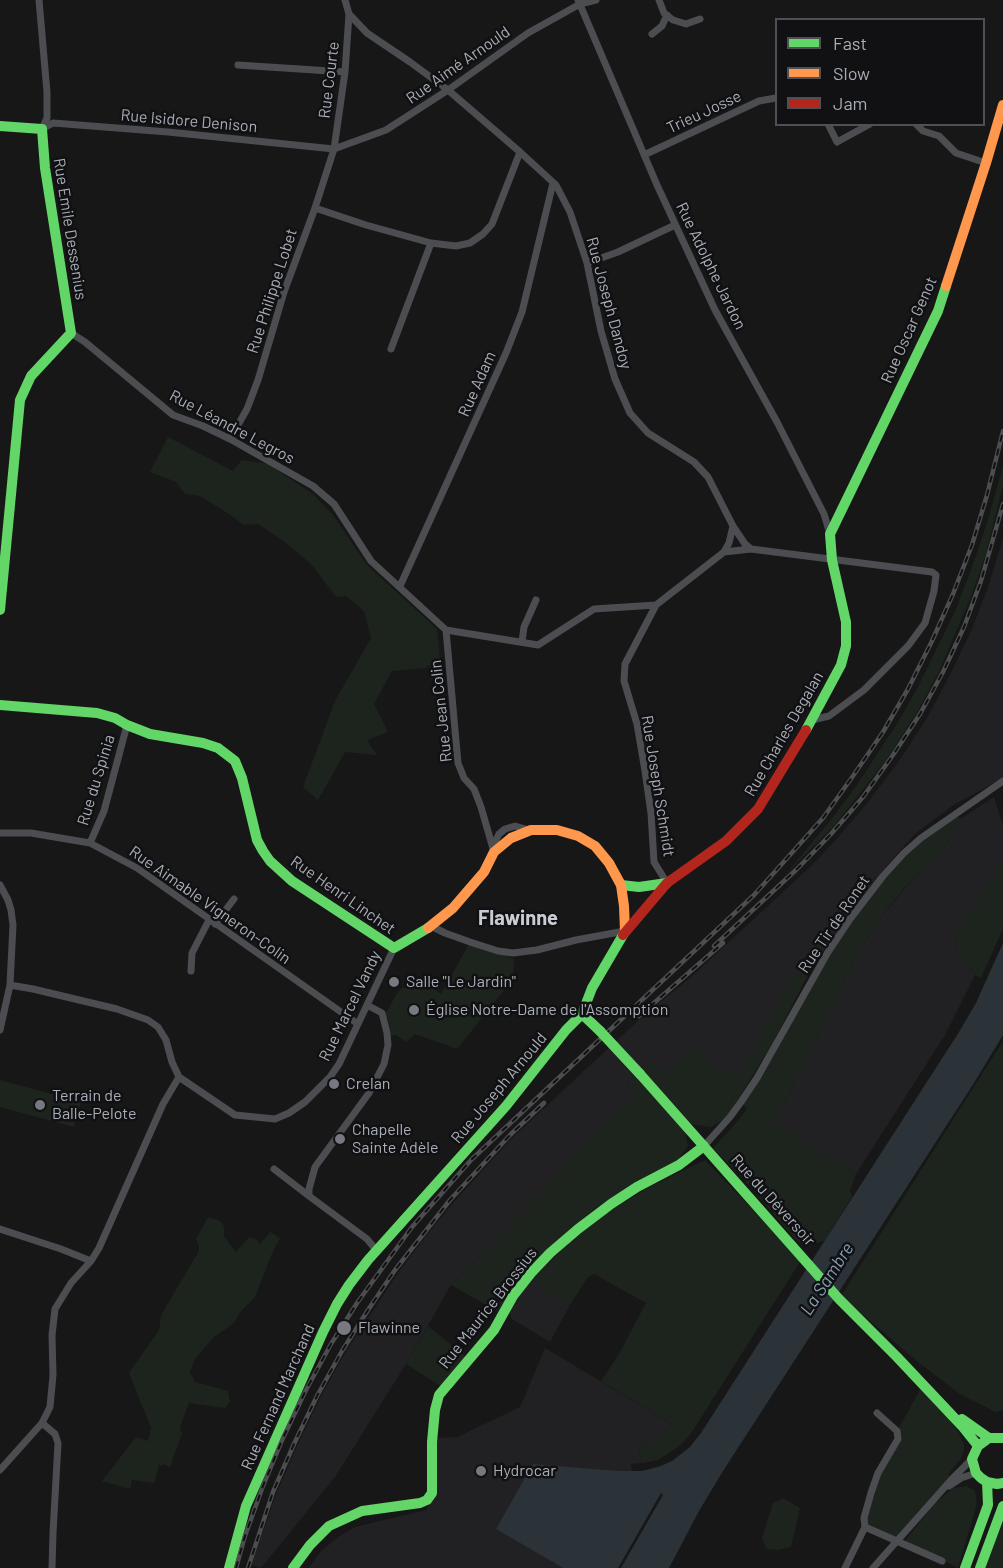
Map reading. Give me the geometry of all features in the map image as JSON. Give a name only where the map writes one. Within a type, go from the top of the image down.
[{"type":"street","points":[[0,126],[42,129],[47,118],[39,0]]},
{"type":"street","points":[[345,0],[349,14]]},
{"type":"street","name":"Rue Aimé Arnould","points":[[334,149],[386,130],[448,90],[528,33],[579,2],[596,0]]},
{"type":"street","points":[[659,0],[664,13],[673,20],[686,24],[700,19]]},
{"type":"street","name":"Rue Adolphe Jardon","points":[[579,2],[644,155],[715,310],[777,422],[824,514],[830,534]]},
{"type":"street","name":"Rue Courte","points":[[334,149],[345,72],[349,14]]},
{"type":"street","name":"Rue Joseph Dandoy","points":[[349,14],[367,33],[448,90],[556,185],[570,212],[587,263],[601,331],[615,379],[630,413],[648,433],[694,462],[708,477],[733,526],[751,549]]},
{"type":"street","points":[[652,34],[662,26],[667,15]]},
{"type":"street","points":[[238,65],[345,72]]},
{"type":"street","name":"Trieu Josse","points":[[644,155],[759,101],[775,98]]},
{"type":"street","name":"Rue Oscar Genot","points":[[830,534],[938,311],[1003,105]]},
{"type":"street","name":"Rue Isidore Denison","points":[[42,129],[53,123],[334,149]]},
{"type":"street","points":[[829,126],[837,142],[866,126]]},
{"type":"street","points":[[918,126],[923,131],[939,136],[956,153],[986,163]]},
{"type":"street","name":"Rue Emile Dessenius","points":[[42,129],[45,168],[71,333]]},
{"type":"street","name":"Rue Philippe Lobet","points":[[230,439],[248,409],[284,291],[334,149]]},
{"type":"street","points":[[315,208],[431,243],[456,246],[470,243],[492,224],[520,152]]},
{"type":"street","name":"Rue Adam","points":[[400,586],[506,354],[522,312],[553,183]]},
{"type":"street","points":[[587,263],[618,252],[675,225]]},
{"type":"street","points":[[392,350],[431,243]]},
{"type":"street","points":[[0,610],[20,400],[31,376],[71,333]]},
{"type":"street","name":"Rue Léandre Legros","points":[[71,333],[173,415],[230,439],[313,486],[334,504],[371,561],[446,630]]},
{"type":"street","points":[[724,552],[733,526]]},
{"type":"street","points":[[830,534],[832,560]]},
{"type":"street","points":[[724,552],[751,549],[932,572],[936,575],[925,623],[908,646],[864,690],[829,716],[812,720]]},
{"type":"street","name":"Rue Joseph Schmidt","points":[[667,883],[654,861],[645,771],[637,724],[624,681],[625,664],[656,605],[724,552]]},
{"type":"street","name":"Rue Charles Degalan","points":[[625,931],[667,883],[726,841],[758,809],[812,720],[841,665],[846,646],[846,622],[832,560]]},
{"type":"street","points":[[522,642],[524,627],[536,600]]},
{"type":"street","points":[[446,630],[538,645],[594,609],[656,605]]},
{"type":"street","name":"Rue Jean Colin","points":[[446,630],[458,764],[464,778],[474,789],[478,798],[494,852]]},
{"type":"street","name":"Rue Henri Linchet","points":[[0,705],[97,713],[115,718],[150,734],[203,743],[218,748],[235,761],[242,778],[257,840],[270,861],[291,880],[394,948]]},
{"type":"street","name":"Rue du Spinia","points":[[90,843],[104,811],[127,725]]},
{"type":"street","name":"Rue Tir de Ronet","points":[[704,1146],[730,1117],[757,1078],[828,952],[883,876],[921,838],[1003,782]]},
{"type":"street","points":[[394,948],[431,926],[453,908],[484,872],[494,852],[511,838],[531,830],[557,830],[578,836],[595,846],[609,863],[621,885],[625,931],[537,950],[513,953],[498,951],[431,926]]},
{"type":"street","name":"Rue Aimable Vigneron-Colin","points":[[0,833],[31,833],[90,843],[137,868],[358,1024]]},
{"type":"street","name":"Rue Charles Degalan","points":[[621,885],[639,887],[667,883]]},
{"type":"street","points":[[0,885],[8,900],[13,925],[10,985],[0,1030]]},
{"type":"street","points":[[191,971],[192,953],[199,937],[234,899]]},
{"type":"street","name":"Rue Joseph Arnould","points":[[377,1251],[506,1106],[566,1030],[582,1014],[592,988],[625,931]]},
{"type":"street","name":"Rue Marcel Vandy","points":[[178,1077],[236,1115],[275,1119],[305,1102],[330,1077],[339,1064],[394,948]]},
{"type":"street","points":[[0,1470],[42,1423],[50,1407],[55,1309],[71,1283],[91,1261],[99,1248],[163,1104],[178,1077],[166,1040],[158,1027],[148,1020],[117,1008],[10,985]]},
{"type":"street","points":[[309,1196],[315,1167],[369,1094],[384,1064],[388,1045],[382,1013],[367,1005]]},
{"type":"street","name":"Rue du Déversoir","points":[[582,1014],[640,1074],[846,1306],[943,1405],[978,1446]]},
{"type":"street","name":"Rue Maurice Brossius","points":[[293,1568],[310,1545],[329,1526],[362,1511],[427,1500],[432,1493],[434,1421],[439,1395],[494,1330],[513,1296],[545,1259],[578,1229],[637,1187],[679,1165],[704,1146]]},
{"type":"street","points":[[274,1168],[367,1239],[377,1251]]},
{"type":"street","points":[[0,1229],[91,1261]]},
{"type":"street","name":"Rue Fernand Marchand","points":[[229,1568],[246,1506],[328,1322],[349,1285],[377,1251]]},
{"type":"street","name":"Rue du Déversoir","points":[[943,1405],[989,1438]]},
{"type":"street","points":[[845,1568],[865,1527],[864,1518],[878,1473],[898,1439],[897,1431],[877,1413]]},
{"type":"street","points":[[42,1423],[55,1434],[58,1443],[52,1568]]},
{"type":"street","points":[[873,1568],[972,1459],[978,1446],[989,1438],[1003,1438]]},
{"type":"street","points":[[972,1459],[976,1473],[981,1478],[987,1482],[1003,1483]]},
{"type":"street","points":[[941,1492],[961,1478],[976,1473]]},
{"type":"street","points":[[965,1568],[988,1505],[987,1482]]},
{"type":"street","points":[[980,1568],[1003,1506]]},
{"type":"street","points":[[865,1527],[942,1561]]},
{"type":"shaded area","points":[[168,437],[233,471],[242,460],[268,464],[313,494],[333,515],[367,565],[437,629],[440,659],[425,668],[392,671],[374,704],[388,732],[367,740],[377,755],[345,752],[318,800],[303,787],[335,701],[371,638],[364,611],[346,596],[336,597],[312,565],[285,542],[258,524],[244,525],[200,496],[185,494],[176,482],[150,472]]},
{"type":"shaded area","points":[[1003,466],[1003,485],[986,554],[939,672],[916,714],[887,759],[833,827],[785,875],[857,785],[918,687],[955,611],[971,570]]},
{"type":"shaded area","points":[[1003,538],[1003,778],[952,806],[915,834],[876,878],[866,882],[780,1001],[742,1072],[714,1070],[664,1073],[652,1062],[627,1084],[636,1095],[451,1285],[406,1364],[335,1477],[261,1568],[251,1565],[277,1492],[320,1398],[345,1353],[398,1273],[453,1203],[513,1137],[642,1017],[690,978],[811,866],[868,802],[899,761],[927,718],[950,675],[972,629]]},
{"type":"shaded area","points":[[994,797],[1003,825],[1003,861],[955,938],[956,949],[975,975],[945,1035],[856,1174],[771,1122],[778,1116],[859,951],[880,919],[905,888],[920,873],[929,869],[962,818]]},
{"type":"shaded area","points":[[951,816],[962,818],[940,855],[929,869],[920,873],[904,888],[859,951],[778,1116],[772,1121],[856,1174],[850,1191],[852,1197],[824,1241],[805,1246],[795,1239],[749,1185],[713,1148],[747,1109],[741,1102],[828,952],[904,853]]},
{"type":"shaded area","points":[[1003,861],[1003,929],[981,978],[975,975],[956,949],[955,938]]},
{"type":"shaded area","points":[[876,878],[847,915],[809,973],[772,1044],[727,1118],[711,1127],[690,1124],[642,1070],[652,1062],[664,1073],[694,1046],[714,1070],[742,1071],[825,925],[866,882]]},
{"type":"shaded area","points":[[470,942],[514,959],[513,979],[457,1049],[415,1034],[406,1042],[396,1035],[391,1035],[389,1020],[385,1015],[397,993],[402,988],[425,983],[441,994]]},
{"type":"shaded area","points":[[1003,1041],[1003,1410],[996,1412],[961,1395],[918,1362],[841,1296]]},
{"type":"shaded area","points":[[636,1076],[685,1130],[688,1146],[677,1161],[594,1209],[548,1249],[529,1269],[497,1311],[451,1285],[636,1095],[627,1084]]},
{"type":"shaded area","name":"Terrain de Balle-Pelote","points":[[0,1080],[81,1102],[74,1127],[0,1107]]},
{"type":"shaded area","points":[[705,1160],[800,1262],[690,1435],[678,1447],[658,1460],[642,1463],[638,1448],[672,1424],[601,1381],[619,1354],[646,1303],[594,1274],[588,1277],[570,1305],[543,1290],[533,1279],[568,1242],[605,1214],[649,1187]]},
{"type":"shaded area","points":[[208,1217],[220,1221],[224,1226],[224,1236],[236,1252],[249,1237],[256,1239],[260,1244],[270,1232],[280,1238],[255,1297],[241,1311],[234,1323],[214,1337],[195,1359],[190,1372],[195,1382],[228,1391],[230,1402],[225,1408],[189,1403],[180,1427],[182,1434],[170,1467],[159,1465],[154,1483],[132,1480],[130,1489],[102,1481],[136,1437],[148,1441],[151,1428],[129,1373],[159,1330],[161,1315],[199,1251],[196,1239]]},
{"type":"shaded area","points":[[533,1279],[544,1290],[570,1305],[550,1342],[512,1319],[509,1314],[510,1307]]},
{"type":"shaded area","points":[[428,1326],[466,1357],[442,1387],[406,1364]]},
{"type":"shaded area","points":[[545,1348],[672,1424],[638,1448],[642,1463],[631,1464],[632,1472],[618,1471],[497,1529],[563,1568],[309,1568],[321,1551],[355,1527],[426,1510],[437,1492],[436,1438],[457,1437],[520,1407]]},
{"type":"shaded area","points":[[921,1388],[958,1431],[964,1451],[948,1475],[952,1479],[898,1541],[865,1527],[871,1493],[893,1448],[897,1431]]},
{"type":"shaded area","points":[[967,1486],[975,1491],[977,1504],[958,1568],[905,1541],[934,1504],[953,1488]]},
{"type":"shaded area","points":[[783,1498],[800,1508],[791,1547],[778,1550],[767,1549],[762,1538],[773,1503]]},
{"type":"shaded area","points":[[1003,1521],[1003,1568],[981,1568]]},
{"type":"water","name":"La Sambre","points":[[1003,943],[1003,1035],[723,1471],[669,1568],[621,1568],[663,1495],[661,1493],[618,1568],[563,1568],[496,1529],[533,1464],[642,1471],[672,1461],[690,1447],[959,1032],[976,1003]]},
{"type":"railway","points":[[236,1568],[263,1486],[306,1390],[357,1303],[412,1227],[472,1159],[754,895],[823,818],[883,732],[908,689],[953,594],[972,545],[1003,431]]},
{"type":"railway","points":[[714,946],[831,834],[863,797],[920,714],[964,627],[981,581],[1003,504]]},
{"type":"railway","points":[[639,1016],[723,943]]},
{"type":"railway","points":[[248,1568],[273,1492],[294,1444],[317,1396],[368,1310],[395,1270],[450,1200],[511,1134],[544,1103]]},
{"type":"traffic: fast","points":[[0,126],[42,129],[45,168],[71,333],[31,376],[20,400],[0,610]]},
{"type":"traffic: fast","points":[[806,730],[841,665],[846,646],[846,622],[832,560],[830,534],[938,311],[946,286]]},
{"type":"traffic: fast","points":[[0,705],[97,713],[115,718],[150,734],[203,743],[218,748],[235,761],[242,778],[257,840],[263,851],[270,861],[292,881],[394,948],[428,928]]},
{"type":"traffic: fast","points":[[621,885],[639,887],[667,883]]},
{"type":"traffic: fast","points":[[229,1568],[246,1506],[337,1304],[368,1260],[506,1106],[566,1030],[582,1014],[592,988],[623,935]]},
{"type":"traffic: fast","points":[[582,1014],[600,1031]]},
{"type":"traffic: fast","points":[[600,1031],[640,1074]]},
{"type":"traffic: fast","points":[[640,1074],[839,1299],[897,1357],[978,1446]]},
{"type":"traffic: fast","points":[[293,1568],[310,1545],[329,1526],[362,1511],[427,1500],[432,1493],[432,1442],[439,1395],[494,1330],[513,1296],[550,1253],[578,1229],[611,1204],[637,1187],[679,1165],[704,1146]]},
{"type":"traffic: fast","points":[[962,1419],[989,1438]]},
{"type":"traffic: fast","points":[[1003,1438],[989,1438],[978,1446],[972,1459],[976,1473],[981,1478],[987,1482],[1003,1483]]},
{"type":"traffic: fast","points":[[965,1568],[988,1505],[987,1482]]},
{"type":"traffic: fast","points":[[980,1568],[1003,1506]]},
{"type":"traffic: slow","points":[[946,286],[1003,105]]},
{"type":"traffic: slow","points":[[428,928],[453,908],[484,872],[494,852],[511,838],[531,830],[557,830],[578,836],[595,846],[609,863],[621,885],[625,931]]},
{"type":"traffic: jam","points":[[623,935],[667,883],[726,841],[758,809],[806,730]]},
{"type":"place","name":"Salle \"Le Jardin\"","points":[[394,982]]},
{"type":"place","name":"Église Notre-Dame de l'Assomption","points":[[414,1010]]},
{"type":"place","name":"Crelan","points":[[334,1084]]},
{"type":"place","name":"Terrain de Balle-Pelote","points":[[40,1105]]},
{"type":"place","name":"Chapelle Sainte Adèle","points":[[340,1139]]},
{"type":"place","name":"Flawinne","points":[[344,1328]]},
{"type":"place","name":"Hydrocar","points":[[481,1471]]},
{"type":"district","name":"Flawinne","points":[[518,918]]}]
